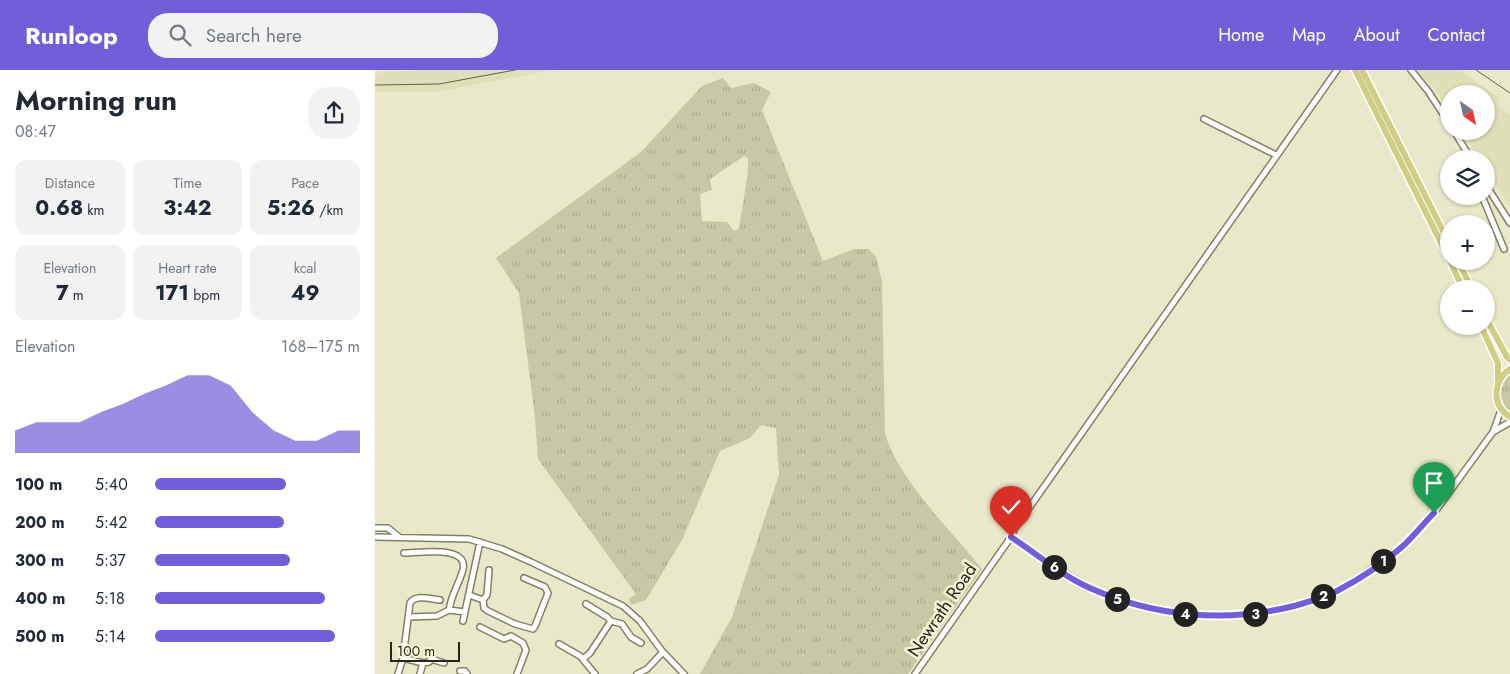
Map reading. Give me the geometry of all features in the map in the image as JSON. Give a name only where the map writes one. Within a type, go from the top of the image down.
[{"type":"main road","points":[[1355,70],[1440,242]]},
{"type":"main road","points":[[1362,70],[1440,225]]},
{"type":"main road","points":[[1485,335],[1498,363],[1496,396],[1501,410],[1510,417]]},
{"type":"main road","points":[[1495,335],[1510,360]]},
{"type":"main road","points":[[1498,381],[1510,369]]},
{"type":"street","name":"Newrath Road","points":[[915,674],[1011,537],[1015,528],[1337,70]]},
{"type":"street","points":[[1411,70],[1429,91],[1440,109]]},
{"type":"street","points":[[1204,119],[1276,155]]},
{"type":"street","points":[[1495,199],[1510,223]]},
{"type":"street","points":[[1486,205],[1504,250]]},
{"type":"street","points":[[1011,537],[1088,587],[1134,605],[1186,614],[1220,616],[1278,610],[1335,592],[1360,577],[1402,546],[1434,513],[1493,432],[1501,410]]},
{"type":"street","points":[[1493,432],[1510,422]]},
{"type":"street","points":[[375,528],[388,528],[399,536]]},
{"type":"street","points":[[375,537],[469,538],[531,562],[623,606],[640,621],[663,652],[684,674]]},
{"type":"street","points":[[463,621],[480,542]]},
{"type":"street","points":[[404,553],[435,552],[457,554],[461,557],[464,566],[451,597],[449,610]]},
{"type":"street","points":[[489,570],[487,595],[483,600],[484,608],[515,624],[533,629],[548,593],[545,587],[524,578]]},
{"type":"street","points":[[469,595],[483,600]]},
{"type":"street","points":[[398,674],[403,658],[412,599],[417,597],[440,600]]},
{"type":"street","points":[[586,604],[611,621],[621,624],[631,637],[641,643]]},
{"type":"street","points":[[409,617],[437,616],[449,610],[465,612]]},
{"type":"street","points":[[583,659],[593,649],[611,621]]},
{"type":"street","points":[[511,636],[515,624]]},
{"type":"street","points":[[480,627],[503,639],[511,636]]},
{"type":"street","points":[[511,636],[525,646],[517,674]]},
{"type":"street","points":[[559,644],[576,652],[595,674]]},
{"type":"street","points":[[637,674],[647,669],[663,652]]},
{"type":"street","points":[[403,658],[423,663],[429,662],[431,659],[444,663]]},
{"type":"street","points":[[420,674],[423,663]]},
{"type":"street","points":[[460,671],[465,671],[467,674]]},
{"type":"shaded area","points":[[421,70],[553,70],[436,92],[375,92],[375,73]]},
{"type":"shaded area","points":[[1415,70],[1462,70],[1481,85],[1440,85],[1440,97]]},
{"type":"shaded area","points":[[1495,95],[1500,99],[1497,104],[1510,115],[1510,206],[1495,182],[1495,150],[1475,150],[1468,140],[1495,140]]},
{"type":"green space","points":[[723,78],[731,88],[754,83],[771,92],[762,110],[823,261],[854,249],[869,249],[876,257],[882,281],[885,434],[892,452],[914,487],[982,569],[908,674],[700,674],[732,617],[779,475],[776,428],[761,425],[750,438],[720,451],[682,540],[646,600],[631,605],[629,599],[636,594],[538,459],[535,418],[519,293],[496,258],[641,152],[702,86]],"holes":[[[744,156],[748,158],[748,172],[739,228],[734,231],[727,222],[702,221],[700,194],[712,190],[710,179]]]},
{"type":"green space","points":[[1510,374],[1510,412],[1501,398],[1501,388]]},
{"type":"railway","points":[[375,85],[439,84],[515,70]]},
{"type":"railway","points":[[1476,70],[1510,93]]},
{"type":"route","points":[[1011,537],[1039,557],[1088,587],[1125,602],[1186,614],[1220,616],[1278,610],[1335,592],[1360,577],[1402,546],[1434,513]]}]
